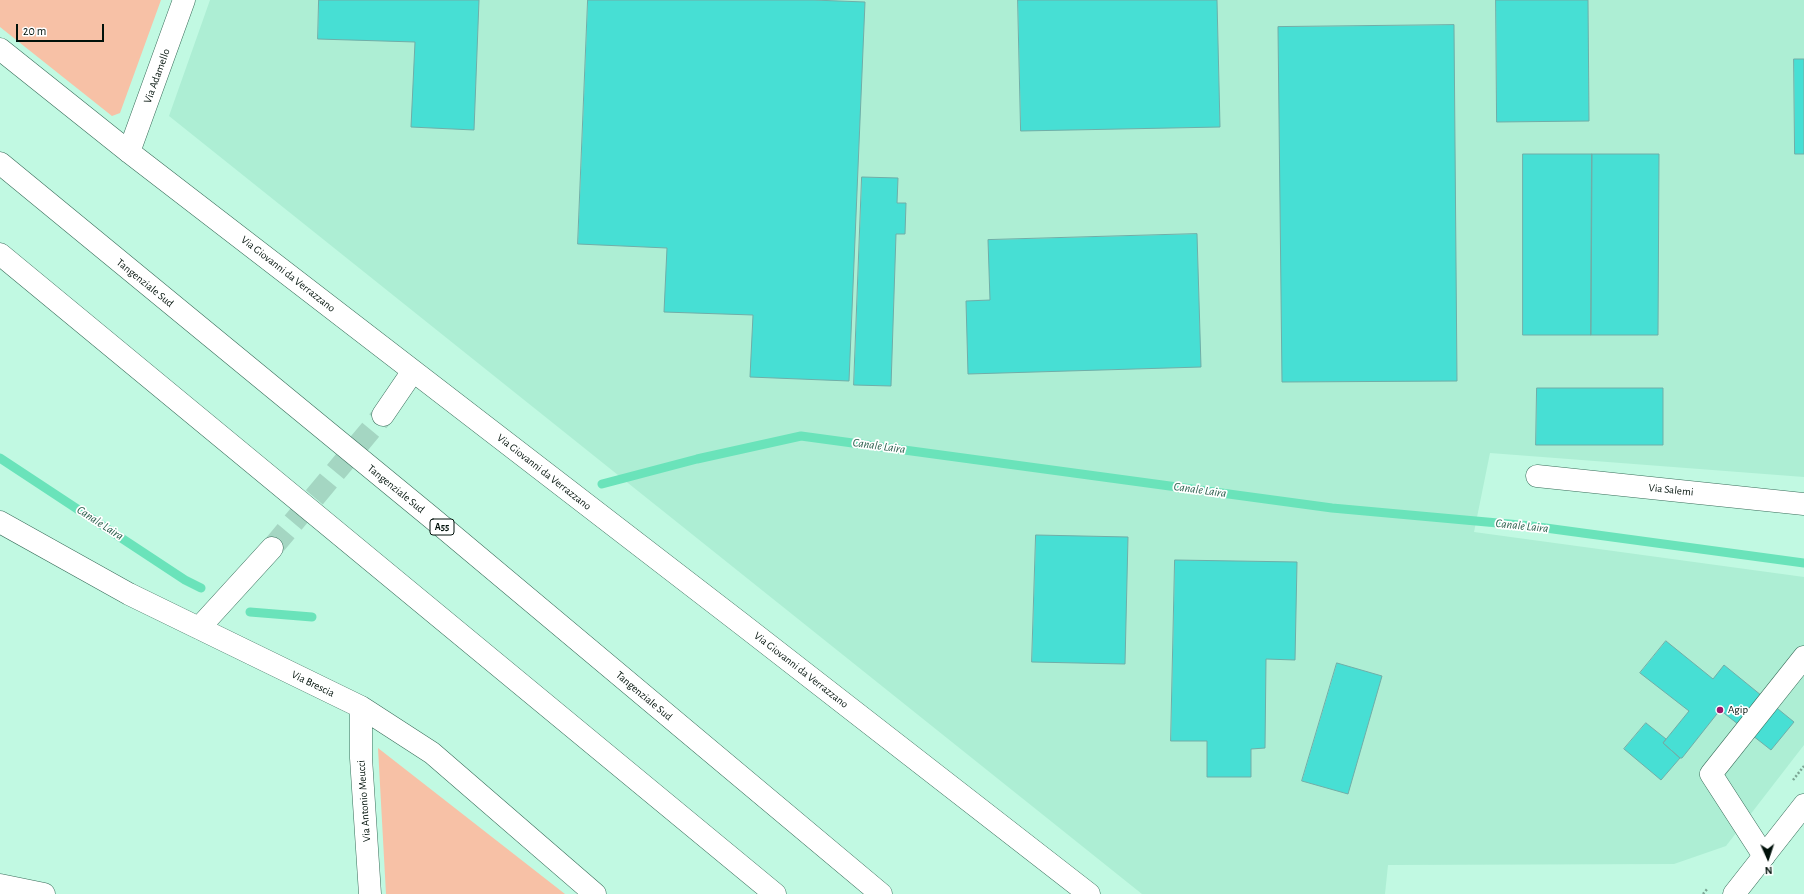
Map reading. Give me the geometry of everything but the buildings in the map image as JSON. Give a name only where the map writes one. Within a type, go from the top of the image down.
[{"type":"main road","name":"Via Adamello","points":[[129,152],[184,0]]},
{"type":"main road","name":"Via Giovanni da Verrazzano","points":[[0,50],[129,152],[743,625],[1089,894]]},
{"type":"main road","name":"Tangenziale Sud","points":[[0,163],[432,518],[881,894]]},
{"type":"main road","points":[[0,254],[775,894]]},
{"type":"main road","points":[[383,416],[413,371]]},
{"type":"main road","name":"Via Salemi","points":[[1537,476],[1804,504]]},
{"type":"main road","name":"Via Brescia","points":[[0,522],[129,594],[361,707],[432,753],[594,894]]},
{"type":"main road","points":[[199,628],[272,548]]},
{"type":"main road","points":[[1764,856],[1711,774],[1804,657]]},
{"type":"main road","name":"Via Antonio Meucci","points":[[361,707],[361,758],[370,894]]},
{"type":"main road","points":[[1734,894],[1804,805]]},
{"type":"main road","points":[[0,885],[44,894]]},
{"type":"shaded area","points":[[0,0],[161,0],[120,113],[112,116],[0,27]]},
{"type":"shaded area","points":[[210,0],[1804,0],[1804,477],[1490,453],[1474,532],[1804,577],[1804,745],[1726,846],[1674,864],[1388,865],[1385,894],[1142,894],[169,116]]},
{"type":"shaded area","points":[[378,748],[565,894],[386,894]]},
{"type":"waterway","name":"Canale Laira","points":[[602,484],[697,459],[801,436],[1332,508],[1531,526],[1804,563]]},
{"type":"waterway","name":"Canale Laira","points":[[0,458],[185,580],[201,588]]},
{"type":"waterway","name":"Canale Laira","points":[[250,612],[312,617]]},
{"type":"tunnel","points":[[272,548],[383,415]]},
{"type":"place","name":"Agip","points":[[1720,710]]}]
